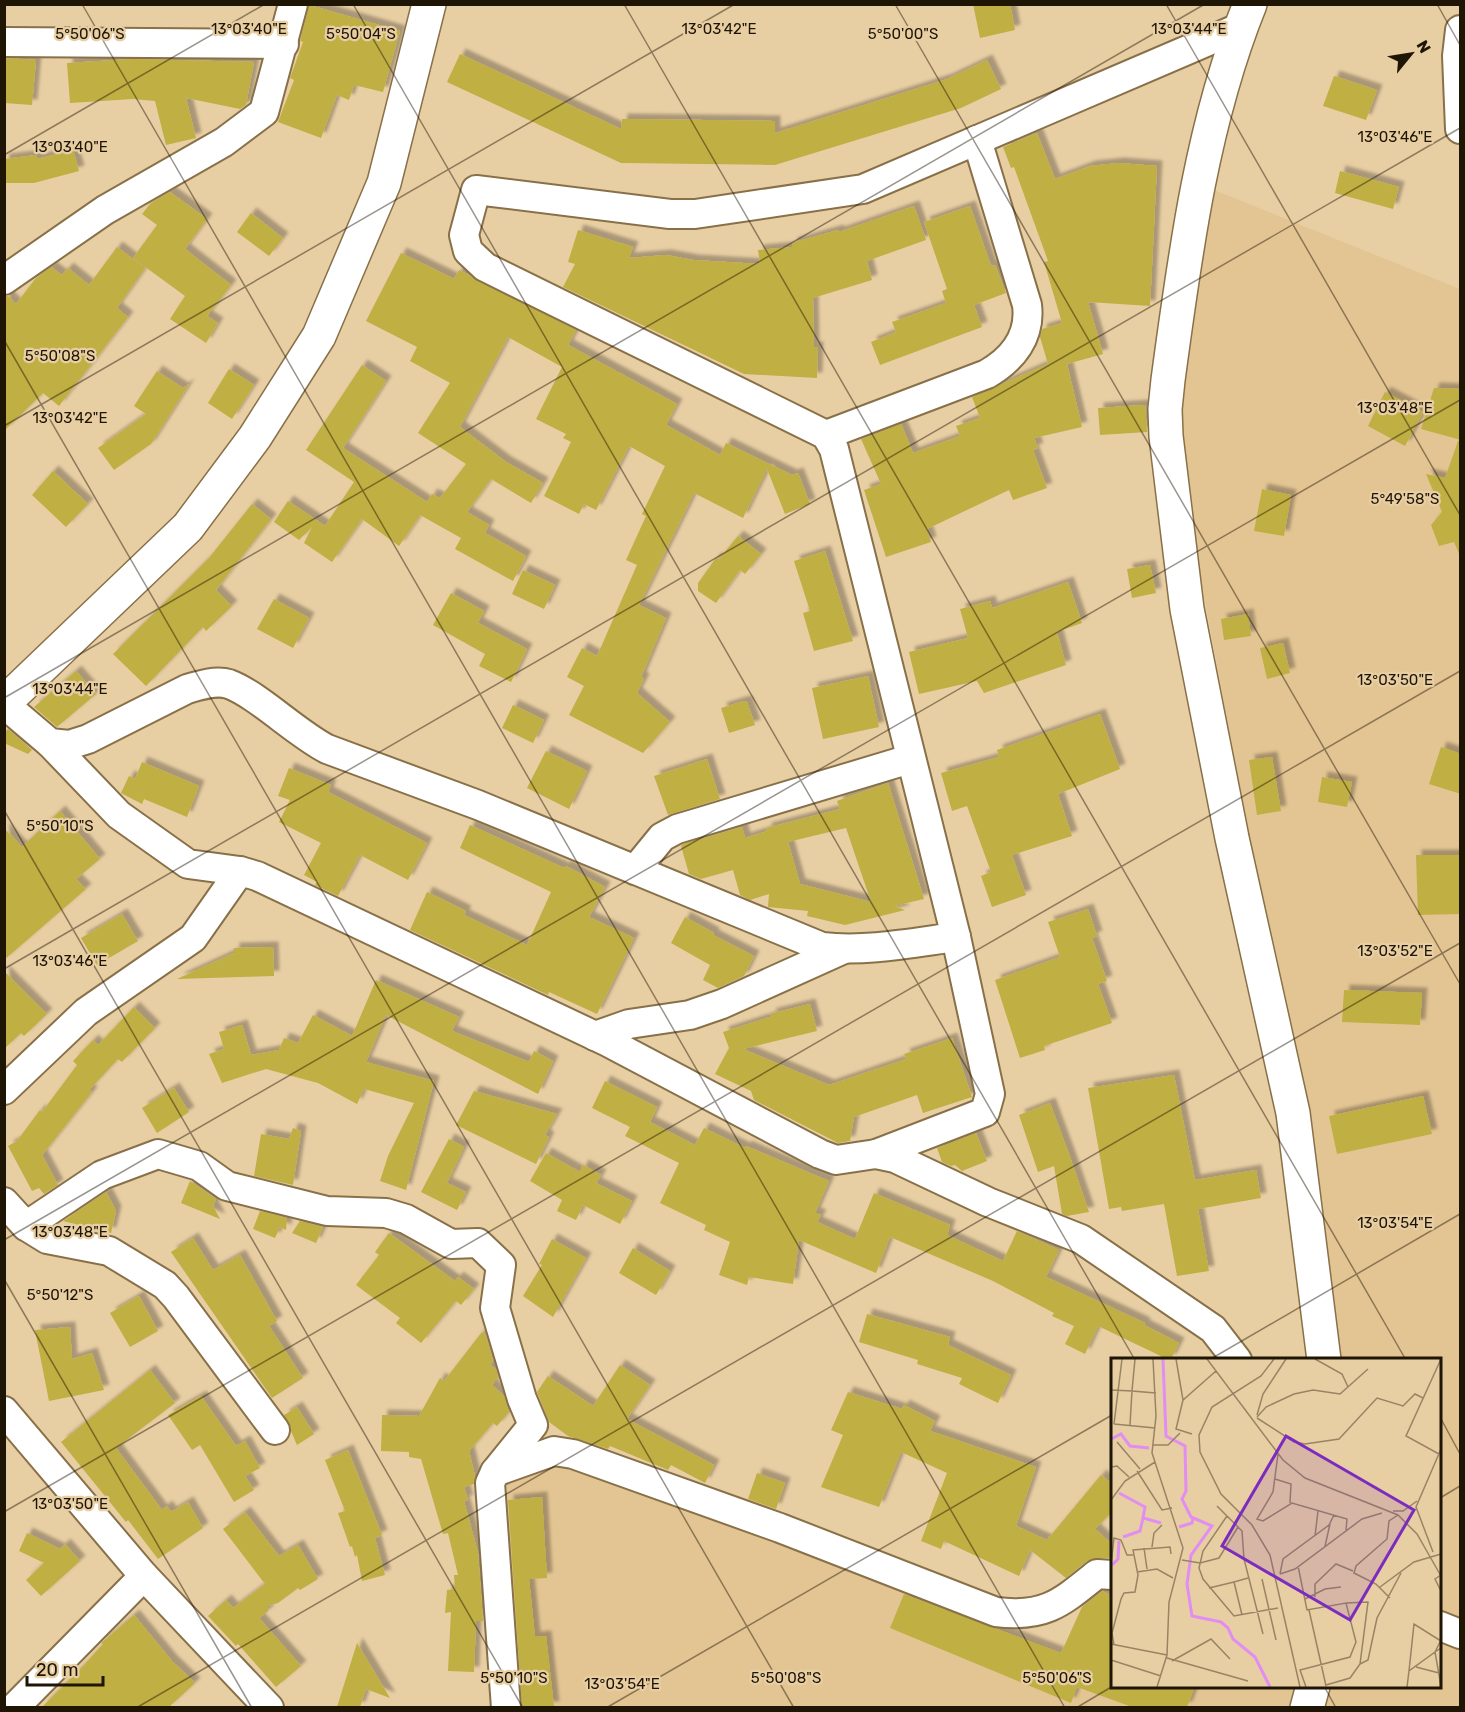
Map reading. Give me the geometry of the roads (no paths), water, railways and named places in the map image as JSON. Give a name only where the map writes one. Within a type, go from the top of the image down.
[{"type":"street","points":[[4,280],[105,210],[224,142],[264,112],[293,4]]},
{"type":"street","points":[[429,4],[384,183],[319,336],[255,437],[188,527],[4,703],[50,743],[119,814],[188,864],[240,871],[408,946],[595,1036],[820,1154],[836,1160],[876,1154],[985,1112],[990,1094],[956,938],[834,449],[826,435],[485,267],[468,251],[464,235],[476,190],[670,214],[694,214],[863,189],[977,140],[1246,16]]},
{"type":"street","points":[[1246,16],[1215,114],[1198,187],[1166,399],[1166,436],[1187,609],[1232,838],[1293,1113],[1323,1358]]},
{"type":"street","points":[[1461,30],[1457,56],[1461,129]]},
{"type":"street","points":[[4,42],[284,44]]},
{"type":"street","points":[[826,435],[987,374],[1010,359],[1028,318],[1027,305],[977,140]]},
{"type":"street","points":[[50,743],[69,745],[88,739],[187,689],[204,684],[227,683],[244,692],[304,737],[327,749],[478,805],[822,947],[844,949],[956,938]]},
{"type":"street","points":[[635,870],[662,837],[677,829],[910,759]]},
{"type":"street","points":[[4,1090],[86,1012],[193,938],[240,871]]},
{"type":"street","points":[[595,1036],[629,1024],[690,1015],[722,1004],[844,949]]},
{"type":"street","points":[[26,1226],[102,1175],[158,1154],[194,1164],[227,1186],[327,1211],[386,1213],[405,1219],[451,1244],[478,1243],[501,1265],[495,1308],[522,1399],[533,1425],[554,1451]]},
{"type":"street","points":[[876,1154],[895,1158],[988,1202],[1081,1239],[1213,1329],[1236,1358]]},
{"type":"street","points":[[4,1202],[26,1226],[47,1239],[109,1251],[165,1285],[276,1430]]},
{"type":"street","points":[[4,1411],[144,1576],[269,1707]]},
{"type":"street","points":[[506,1707],[490,1496],[495,1472],[533,1425]]},
{"type":"street","points":[[495,1472],[554,1451],[573,1454],[703,1499],[996,1611],[1020,1615],[1042,1612],[1061,1603],[1097,1574],[1111,1575]]},
{"type":"street","points":[[14,1707],[144,1576]]},
{"type":"street","points":[[1441,1626],[1461,1634]]},
{"type":"street","points":[[1307,1707],[1312,1688]]}]
